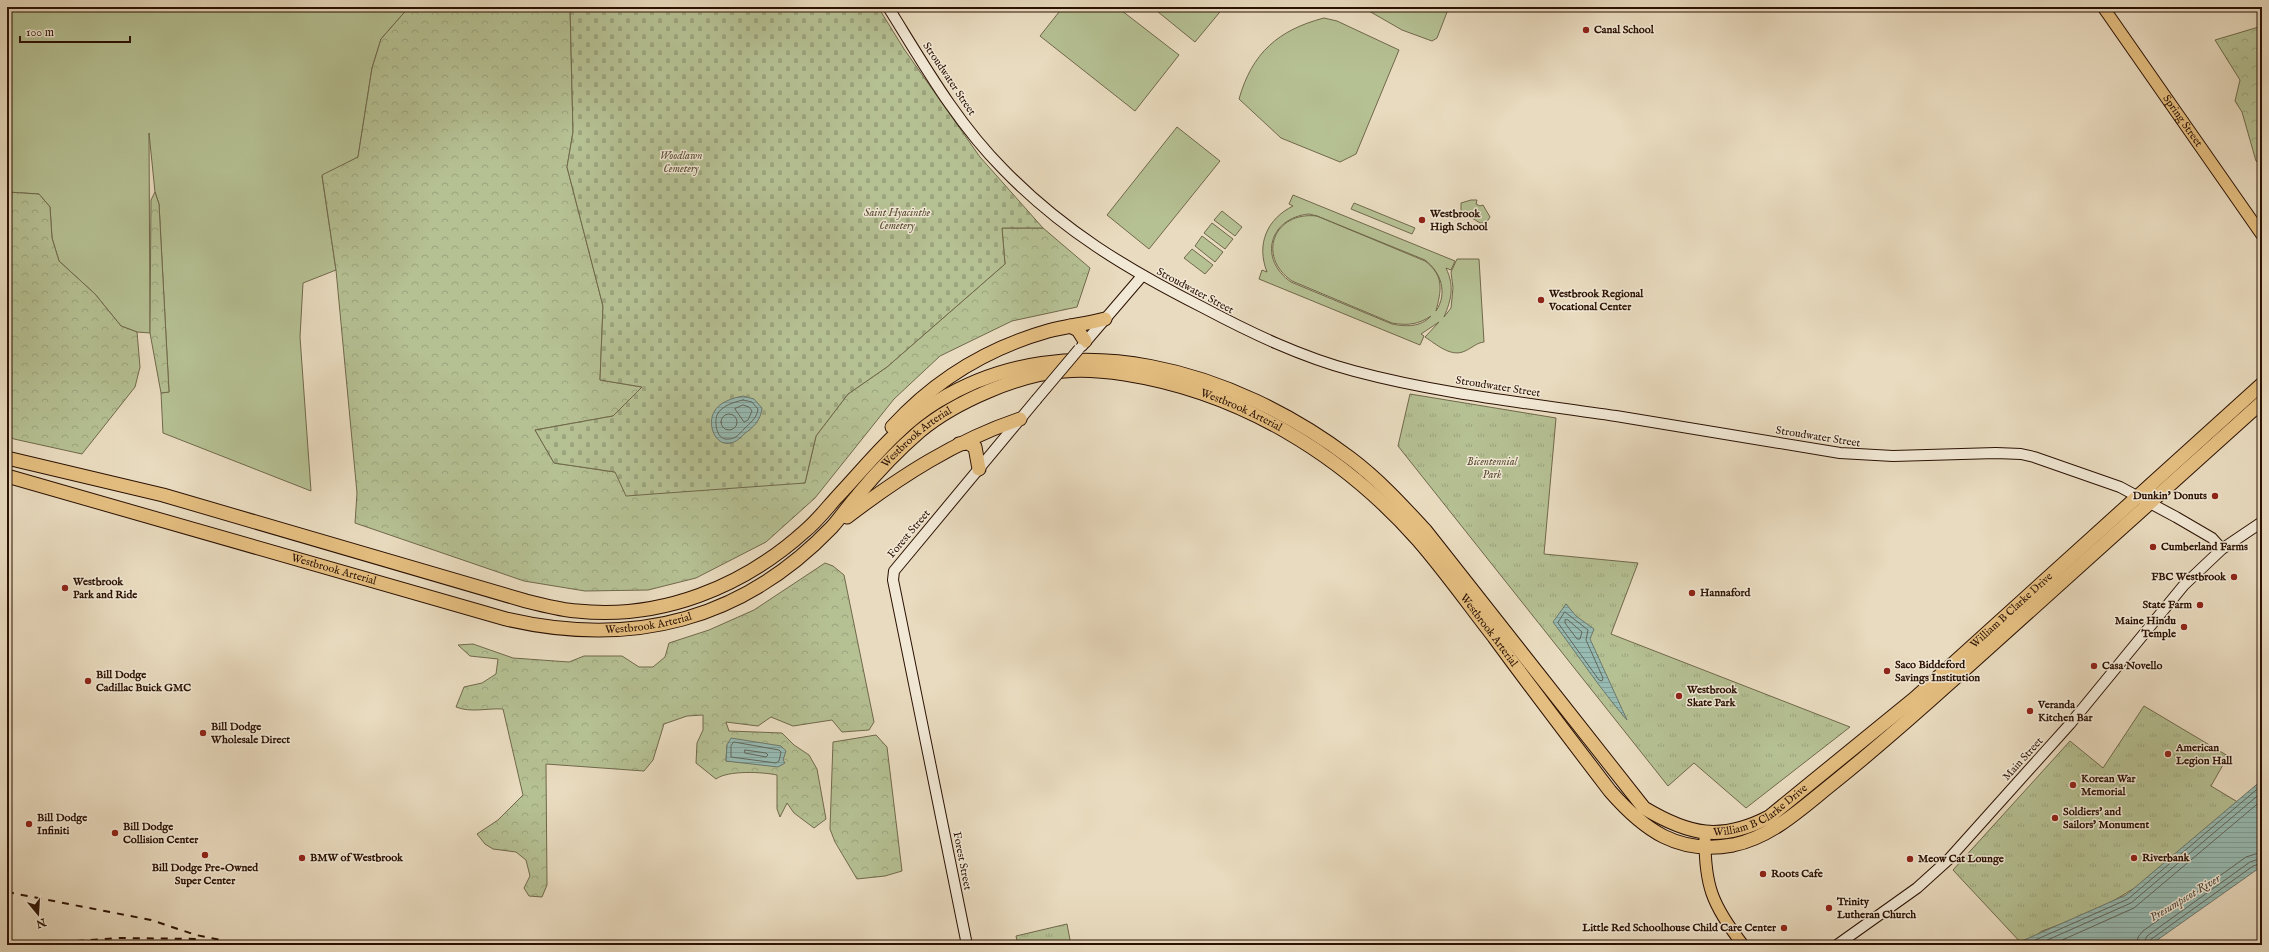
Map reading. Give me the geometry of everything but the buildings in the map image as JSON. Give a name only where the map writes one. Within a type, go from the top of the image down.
[{"type":"highway","points":[[864,466],[882,439],[905,413],[953,374],[984,356],[1016,342],[1070,326],[1105,318]]},
{"type":"highway","points":[[1070,326],[1078,330],[1082,345]]},
{"type":"highway","name":"Westbrook Arterial","points":[[7,458],[163,495],[526,601],[576,611],[616,613],[634,612],[681,602],[724,586],[746,575],[766,562],[806,531],[864,466],[905,425],[939,400],[984,378],[1030,365],[1056,360],[1096,359],[1141,364],[1201,379],[1244,395],[1302,425],[1350,458],[1391,493],[1425,530],[1644,808],[1668,822],[1705,833]]},
{"type":"highway","name":"Westbrook Arterial","points":[[7,476],[480,612],[532,625],[567,630],[629,629],[656,626],[715,608],[778,575],[835,524],[878,472],[922,429],[958,405],[1004,386],[1061,371],[1094,371],[1155,380],[1216,398],[1276,425],[1302,440],[1340,467],[1383,503],[1435,560],[1610,791],[1627,810],[1644,826],[1666,838],[1682,844],[1705,848]]},
{"type":"highway","name":"William B Clarke Drive","points":[[1705,833],[1718,834],[1750,827],[1769,817],[1786,804],[1915,698],[2262,384]]},
{"type":"highway","name":"William B Clarke Drive","points":[[1705,848],[1733,845],[1777,828],[1880,745],[2262,402]]},
{"type":"highway","points":[[835,524],[912,470],[959,444],[992,429],[1020,419]]},
{"type":"highway","points":[[959,444],[968,443],[975,447],[979,469]]},
{"type":"main road","name":"Stroudwater Street","points":[[888,7],[955,111],[1002,169],[1074,233],[1142,276],[1234,324],[1300,354],[1353,371],[1428,388],[1852,455],[1893,456],[2021,454],[2087,475],[2151,502],[2212,538],[2222,548]]},
{"type":"main road","name":"Spring Street","points":[[2103,7],[2262,235]]},
{"type":"main road","name":"Forest Street","points":[[967,945],[893,580],[894,571],[899,563],[1082,345],[1142,276]]},
{"type":"main road","name":"Main Street","points":[[1837,945],[1917,888],[1948,860],[2070,724],[2184,585],[2222,548],[2262,522]]},
{"type":"main road","points":[[1705,833],[1705,848],[1710,891],[1718,909],[1743,945]]},
{"type":"green space","points":[[7,7],[409,7],[381,39],[372,68],[358,157],[322,176],[336,270],[303,283],[300,337],[311,491],[163,433],[161,393],[169,392],[159,204],[155,192],[149,133],[150,333],[137,332],[121,326],[95,294],[59,261],[52,238],[50,207],[39,194],[7,192]]},
{"type":"green space","points":[[409,7],[570,7],[573,132],[567,167],[603,306],[600,380],[642,387],[613,416],[535,430],[554,463],[615,472],[805,483],[816,436],[848,394],[887,367],[1005,264],[1002,228],[1043,228],[1090,268],[1077,307],[1012,321],[940,356],[894,399],[815,498],[766,542],[696,578],[648,590],[585,591],[524,581],[355,523],[357,493],[336,270],[322,175],[358,157],[372,68],[381,39]]},
{"type":"green space","name":"Woodlawn Cemetery","points":[[570,7],[878,7],[904,49],[980,157],[1043,228],[1002,228],[1005,264],[887,367],[848,394],[816,436],[805,483],[626,496],[615,472],[554,463],[535,430],[613,416],[642,387],[600,380],[603,306],[567,167],[573,132]]},
{"type":"green space","points":[[1063,7],[1117,7],[1179,55],[1135,111],[1040,36]]},
{"type":"green space","points":[[1152,7],[1224,7],[1195,42]]},
{"type":"green space","points":[[1362,7],[1449,7],[1437,38],[1432,41],[1402,30]]},
{"type":"green space","points":[[1324,18],[1337,21],[1399,50],[1356,154],[1340,162],[1281,138],[1239,99],[1244,83],[1251,69],[1259,56],[1269,46],[1293,29]]},
{"type":"green space","points":[[2262,26],[2262,166],[2256,161],[2242,112],[2235,101],[2240,80],[2215,40]]},
{"type":"green space","points":[[1177,127],[1220,161],[1149,249],[1107,215]]},
{"type":"green space","points":[[7,192],[39,194],[50,207],[52,238],[59,261],[95,294],[121,326],[137,332],[140,367],[135,387],[82,454],[14,439],[7,435]]},
{"type":"green space","points":[[155,192],[159,204],[169,392],[161,393],[150,333],[151,200]]},
{"type":"green space","points":[[1293,195],[1455,261],[1451,270],[1446,268],[1449,275],[1451,293],[1449,305],[1444,317],[1451,308],[1453,288],[1451,272],[1457,259],[1479,259],[1484,342],[1460,353],[1454,353],[1444,349],[1425,337],[1439,322],[1421,334],[1424,336],[1420,345],[1259,279],[1262,270],[1267,272],[1263,252],[1266,233],[1276,218],[1293,206],[1289,204]],"holes":[[[1309,214],[1317,216],[1302,216],[1290,221],[1281,228],[1275,237],[1273,248],[1275,260],[1281,271],[1292,281],[1392,323],[1413,324],[1431,316],[1427,320],[1418,324],[1403,326],[1392,324],[1291,282],[1281,273],[1274,262],[1272,251],[1273,241],[1277,231],[1285,223],[1295,217]],[[1317,216],[1425,260],[1435,270],[1439,277],[1441,283],[1442,297],[1436,311],[1440,290],[1439,278],[1436,272],[1425,261]]]},
{"type":"green space","points":[[1477,200],[1476,204],[1480,206],[1483,205],[1490,217],[1486,223],[1480,223],[1461,211],[1461,203]]},
{"type":"green space","points":[[1354,203],[1415,228],[1412,234],[1351,209]]},
{"type":"green space","points":[[1222,211],[1242,227],[1235,236],[1214,220]]},
{"type":"green space","points":[[1212,223],[1233,239],[1225,249],[1204,233]]},
{"type":"green space","points":[[1202,236],[1223,252],[1215,262],[1195,246]]},
{"type":"green space","points":[[1192,249],[1213,265],[1205,274],[1184,258]]},
{"type":"green space","name":"Bicentennial Park","points":[[1410,394],[1556,418],[1544,554],[1638,563],[1611,634],[1850,727],[1746,808],[1694,763],[1668,786],[1398,446]]},
{"type":"green space","points":[[825,563],[833,566],[844,575],[874,722],[869,730],[842,732],[832,720],[793,726],[771,717],[758,726],[726,722],[729,731],[782,733],[794,745],[809,755],[817,769],[826,819],[814,828],[794,813],[787,803],[780,817],[777,809],[777,775],[763,773],[737,773],[721,776],[716,779],[696,763],[697,743],[703,730],[703,715],[687,716],[664,724],[653,760],[644,771],[546,764],[547,885],[542,897],[529,896],[524,888],[530,876],[526,860],[516,852],[493,849],[485,844],[477,834],[498,820],[523,795],[503,709],[467,710],[456,707],[464,687],[482,683],[496,674],[498,659],[470,656],[458,645],[473,644],[513,658],[569,662],[584,656],[622,656],[639,667],[653,667],[665,657],[669,643],[709,630],[754,610]],"holes":[[[727,745],[784,763],[781,765],[726,761]]]},
{"type":"green space","points":[[2144,706],[2228,756],[2211,786],[2241,804],[2143,883],[2088,916],[2042,931],[2023,945],[1953,870],[2070,741],[2103,768]]},
{"type":"green space","points":[[876,735],[887,747],[902,871],[885,876],[857,879],[835,842],[830,829],[833,742]]},
{"type":"green space","points":[[1067,924],[1071,945],[1018,945],[1016,936]]},
{"type":"water","points":[[743,396],[754,399],[762,408],[758,421],[736,441],[731,443],[721,442],[714,434],[712,428],[711,422],[714,412],[723,403]]},
{"type":"water","points":[[1566,604],[1576,616],[1594,629],[1590,639],[1627,720],[1598,684],[1553,622]]},
{"type":"water","points":[[731,738],[781,746],[786,751],[783,760],[785,763],[778,767],[726,761],[727,745]]},
{"type":"water","name":"Presumpscot River","points":[[2262,780],[2262,866],[2153,943],[2149,945],[2019,945],[2022,941],[2126,895]]},
{"type":"railway","points":[[7,892],[151,920],[196,935],[246,945]]},
{"type":"railway","points":[[21,945],[120,938],[199,939]]},
{"type":"place","name":"Canal School","points":[[1586,30]]},
{"type":"place","name":"Westbrook High School","points":[[1422,220]]},
{"type":"place","name":"Westbrook Regional Vocational Center","points":[[1541,300]]},
{"type":"place","name":"Dunkin' Donuts","points":[[2215,496]]},
{"type":"place","name":"Cumberland Farms","points":[[2153,547]]},
{"type":"place","name":"FBC Westbrook","points":[[2234,577]]},
{"type":"place","name":"Westbrook Park and Ride","points":[[65,588]]},
{"type":"place","name":"Hannaford","points":[[1692,593]]},
{"type":"place","name":"State Farm","points":[[2200,605]]},
{"type":"place","name":"Maine Hindu Temple","points":[[2184,627]]},
{"type":"place","name":"Casa Novello","points":[[2094,666]]},
{"type":"place","name":"Saco Biddeford Savings Institution","points":[[1887,671]]},
{"type":"place","name":"Bill Dodge Cadillac Buick GMC","points":[[88,681]]},
{"type":"place","name":"Westbrook Skate Park","points":[[1679,696]]},
{"type":"place","name":"Veranda Kitchen Bar","points":[[2030,711]]},
{"type":"place","name":"Bill Dodge Wholesale Direct","points":[[203,733]]},
{"type":"place","name":"American Legion Hall","points":[[2168,754]]},
{"type":"place","name":"Korean War Memorial","points":[[2073,785]]},
{"type":"place","name":"Soldiers' and Sailors' Monument","points":[[2055,818]]},
{"type":"place","name":"Bill Dodge Infiniti","points":[[29,824]]},
{"type":"place","name":"Bill Dodge Collision Center","points":[[115,833]]},
{"type":"place","name":"Bill Dodge Pre-Owned Super Center","points":[[205,855]]},
{"type":"place","name":"BMW of Westbrook","points":[[302,858]]},
{"type":"place","name":"Riverbank","points":[[2134,858]]},
{"type":"place","name":"Meow Cat Lounge","points":[[1910,859]]},
{"type":"place","name":"Roots Cafe","points":[[1763,874]]},
{"type":"place","name":"Trinity Lutheran Church","points":[[1829,908]]},
{"type":"place","name":"Little Red Schoolhouse Child Care Center","points":[[1784,928]]},
{"type":"park label","name":"Saint Hyacinthe Cemetery","points":[[897,219]]}]
